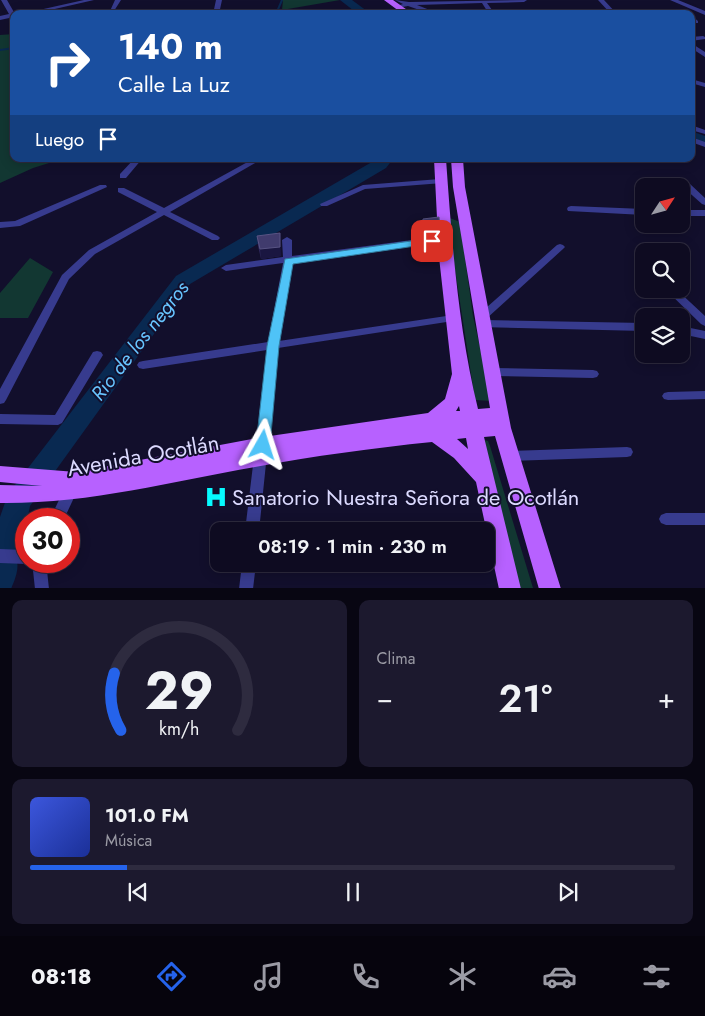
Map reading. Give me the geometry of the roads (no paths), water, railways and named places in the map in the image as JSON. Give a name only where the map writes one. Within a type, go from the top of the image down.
[{"type":"main road","points":[[388,0],[398,7]]},
{"type":"main road","points":[[379,1],[398,7]]},
{"type":"main road","points":[[440,162],[445,239],[460,370],[510,588]]},
{"type":"main road","points":[[457,162],[459,187],[500,421],[550,588]]},
{"type":"main road","points":[[441,187],[451,211],[458,214],[464,212]]},
{"type":"main road","points":[[460,370],[454,401],[434,427],[470,461],[484,478]]},
{"type":"main road","name":"Avenida Ocotlán","points":[[4,484],[72,486],[262,452],[434,427],[500,421]]},
{"type":"street","points":[[43,10],[90,0]]},
{"type":"street","points":[[112,10],[118,0]]},
{"type":"street","points":[[398,7],[407,4],[524,0]]},
{"type":"street","points":[[601,0],[610,10]]},
{"type":"street","points":[[673,0],[705,14]]},
{"type":"street","points":[[483,2],[489,10]]},
{"type":"street","points":[[407,4],[425,10]]},
{"type":"street","points":[[695,39],[703,38]]},
{"type":"street","points":[[123,176],[135,162]]},
{"type":"street","points":[[1,394],[65,278],[92,252],[253,162]]},
{"type":"street","points":[[0,225],[17,224],[102,186]]},
{"type":"street","points":[[324,204],[363,188],[441,187]]},
{"type":"street","points":[[690,189],[705,202]]},
{"type":"street","points":[[121,190],[215,238]]},
{"type":"street","points":[[571,210],[635,212]]},
{"type":"street","points":[[226,268],[445,239]]},
{"type":"street","points":[[253,522],[273,346],[288,261],[287,240]]},
{"type":"street","points":[[482,320],[560,247]]},
{"type":"street","points":[[680,298],[705,322]]},
{"type":"street","points":[[143,366],[453,318]]},
{"type":"street","points":[[482,320],[635,330]]},
{"type":"street","points":[[690,332],[705,334]]},
{"type":"street","points":[[0,419],[58,420],[97,355]]},
{"type":"street","points":[[492,372],[594,374]]},
{"type":"street","points":[[668,396],[705,396]]},
{"type":"street","points":[[510,456],[627,452]]},
{"type":"street","points":[[62,508],[72,486]]},
{"type":"street","points":[[666,519],[705,519]]},
{"type":"street","points":[[0,556],[15,557]]},
{"type":"street","points":[[246,588],[248,572]]},
{"type":"street","points":[[40,573],[42,588]]},
{"type":"waterway","points":[[278,10],[282,0]]},
{"type":"waterway","points":[[345,0],[360,10]]},
{"type":"waterway","points":[[0,50],[10,49]]},
{"type":"waterway","points":[[695,137],[705,141]]},
{"type":"waterway","name":"Rio de los negros","points":[[7,548],[17,502],[183,280],[382,162]]},
{"type":"waterway","name":"Rio de los negros","points":[[0,579],[4,564]]},
{"type":"place","name":"Sanatorio Nuestra Señora de Ocotlán","points":[[216,497]]}]
